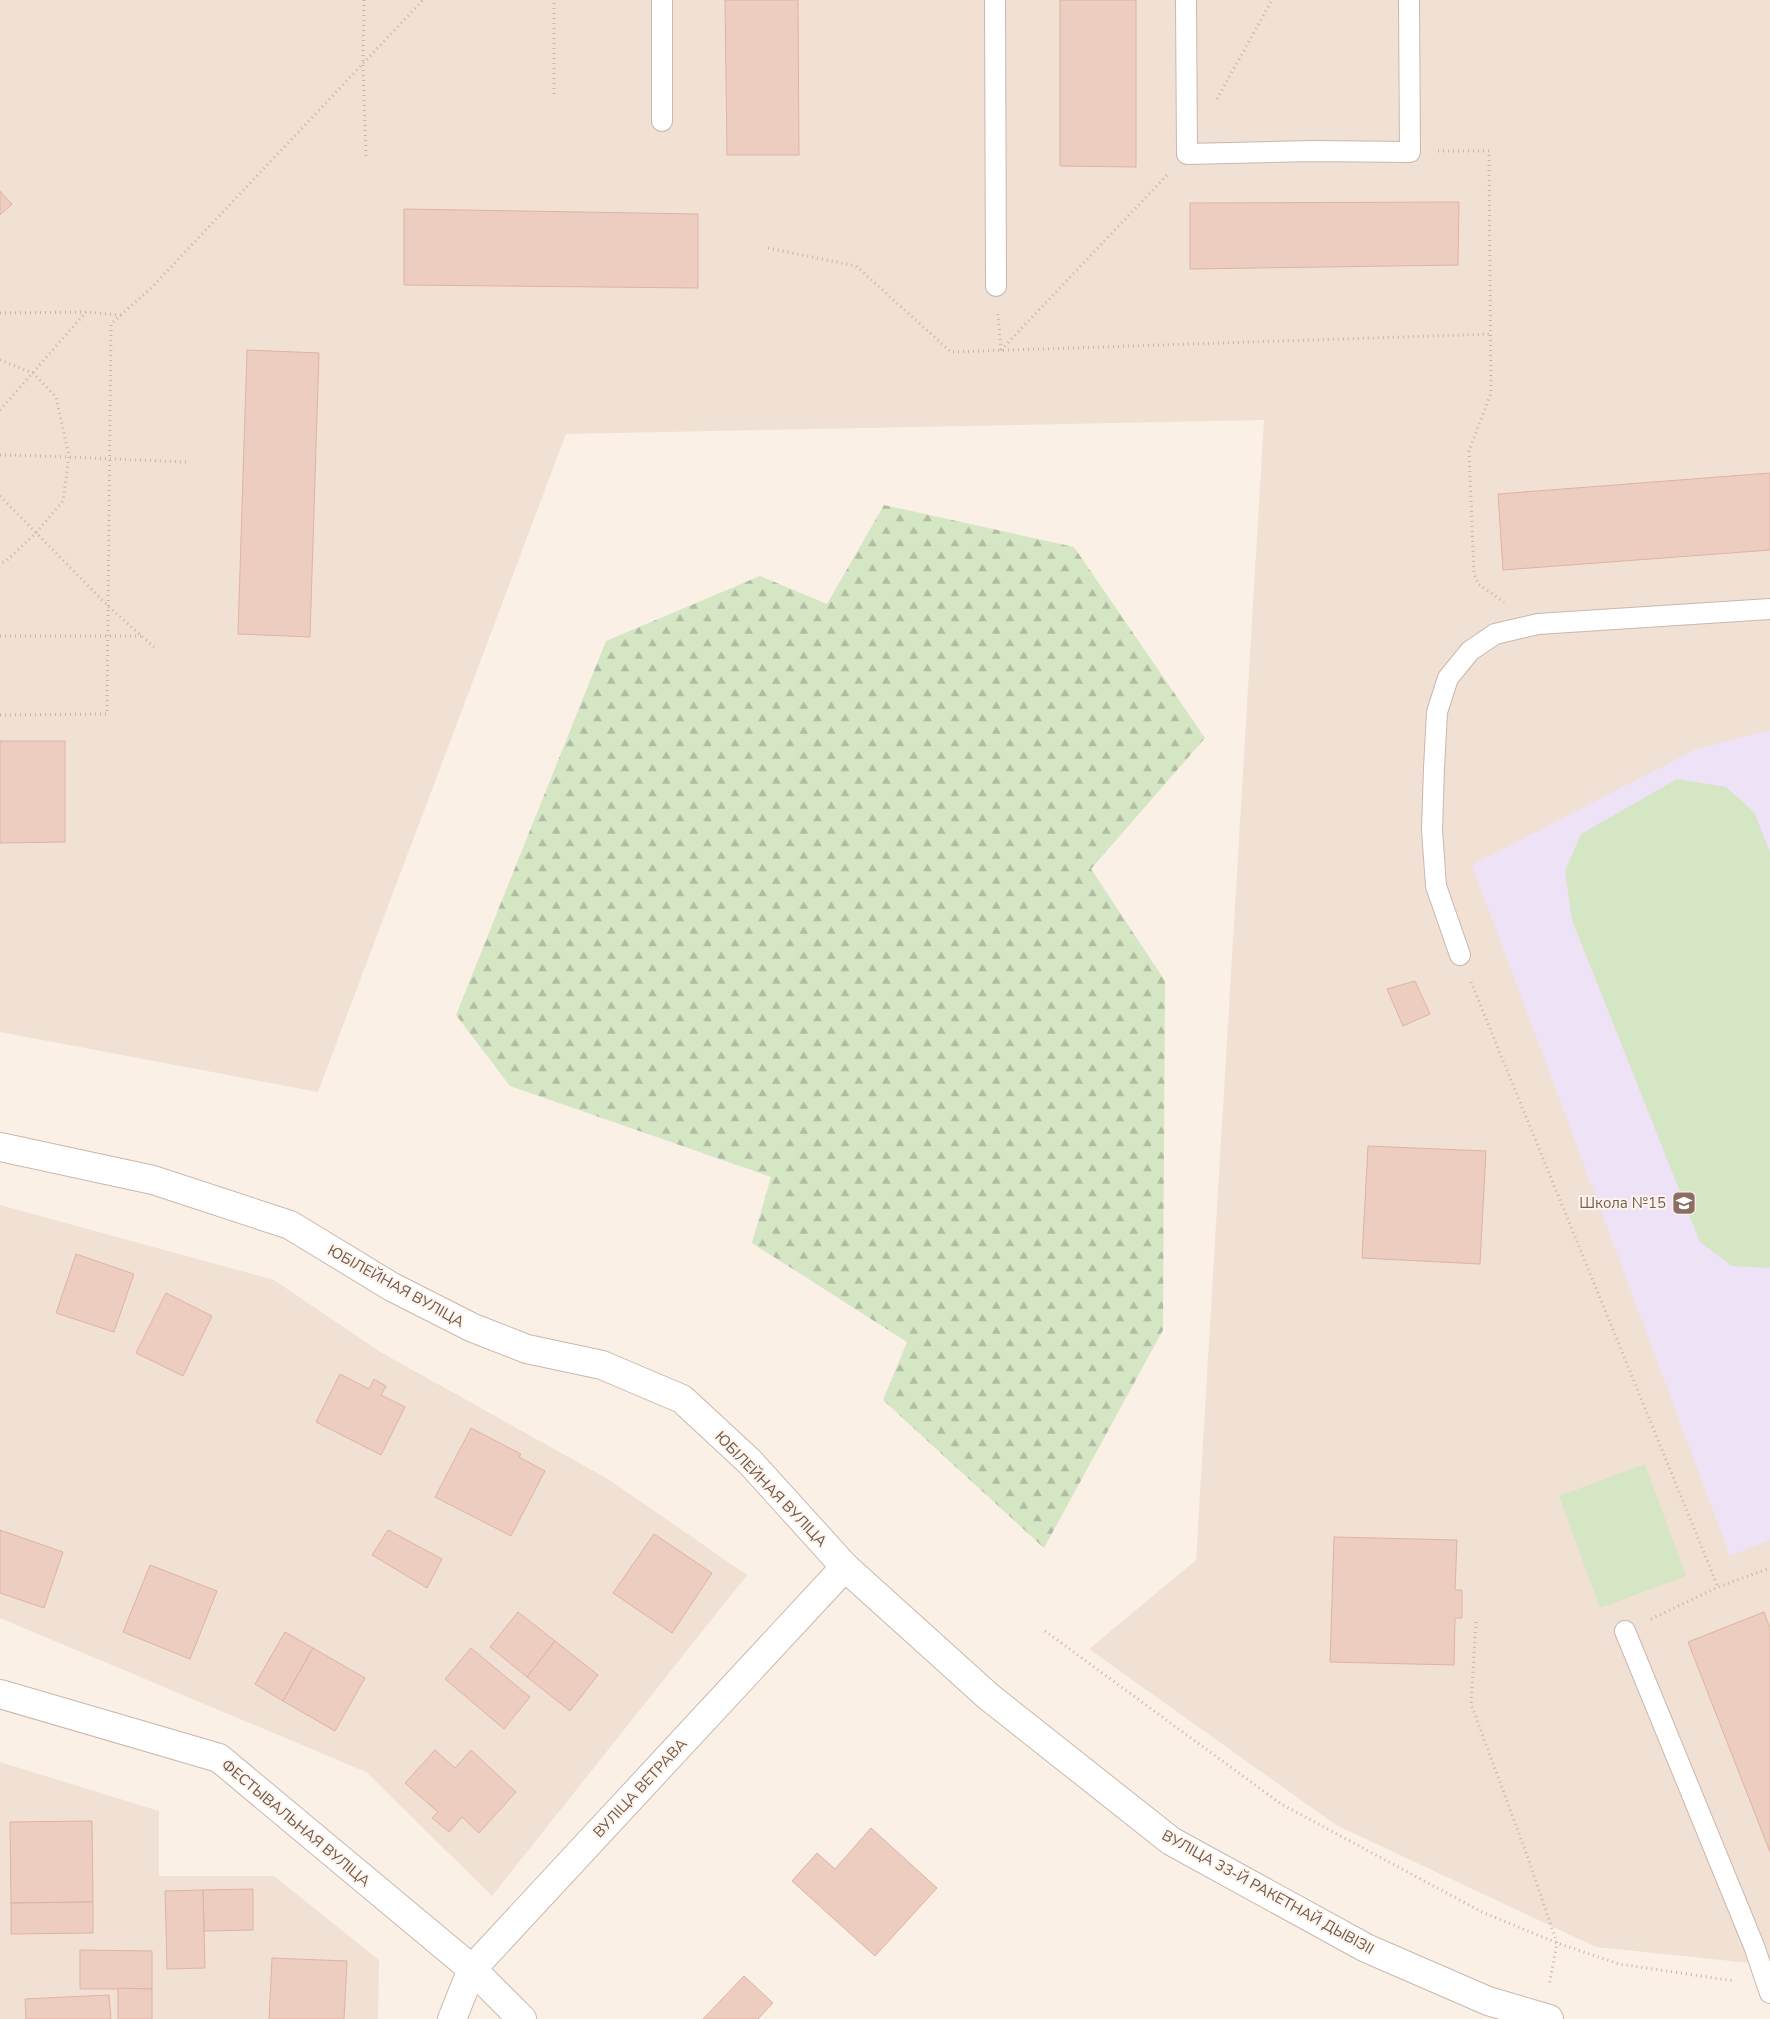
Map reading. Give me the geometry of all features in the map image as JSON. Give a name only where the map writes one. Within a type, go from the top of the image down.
[{"type":"street","name":"ЮБІЛЕЙНАЯ ВУЛІЦА","points":[[0,1147],[153,1180],[290,1225],[392,1287],[473,1328],[527,1349],[602,1365],[682,1399],[750,1462],[845,1567],[990,1697]]},
{"type":"street","name":"ВУЛІЦА ВЕТРАВА","points":[[452,2019],[472,1969],[845,1567]]},
{"type":"street","name":"ФЕСТЫВАЛЬНАЯ ВУЛІЦА","points":[[0,1694],[219,1758],[472,1969],[522,2019]]},
{"type":"street","name":"ВУЛІЦА 33-Й РАКЕТНАЙ ДЫВІЗІІ","points":[[990,1697],[1171,1841],[1366,1948],[1488,2001],[1547,2018]]},
{"type":"lane","points":[[662,0],[662,121]]},
{"type":"lane","points":[[995,0],[996,286]]},
{"type":"lane","points":[[1186,0],[1187,154],[1312,151],[1410,152],[1409,0]]},
{"type":"lane","points":[[1460,956],[1436,886],[1432,830],[1437,712],[1448,678],[1470,651],[1495,634],[1538,624],[1770,609]]},
{"type":"lane","points":[[1626,1631],[1754,1946],[1769,1990]]},
{"type":"path","points":[[364,0],[363,66],[366,157]]},
{"type":"path","points":[[0,715],[108,714],[112,324],[152,286],[363,66],[423,0]]},
{"type":"path","points":[[554,0],[554,94]]},
{"type":"path","points":[[1215,102],[1272,0]]},
{"type":"path","points":[[1410,152],[1489,151],[1491,393],[1469,451],[1474,572],[1478,584],[1485,590],[1538,624]]},
{"type":"path","points":[[1001,350],[1187,154]]},
{"type":"path","points":[[768,248],[856,266],[951,352],[1492,334]]},
{"type":"path","points":[[996,286],[1001,350]]},
{"type":"path","points":[[0,312],[86,312],[121,315]]},
{"type":"path","points":[[0,410],[86,312]]},
{"type":"path","points":[[0,360],[32,373],[56,397],[69,456],[63,501],[36,533],[6,561],[0,563]]},
{"type":"path","points":[[0,456],[69,456],[110,460],[189,462]]},
{"type":"path","points":[[0,496],[109,607],[154,647]]},
{"type":"path","points":[[0,636],[142,636]]},
{"type":"path","points":[[1460,956],[1718,1587]]},
{"type":"path","points":[[1626,1631],[1718,1587],[1770,1568]]},
{"type":"path","points":[[1476,1622],[1471,1704],[1557,1943],[1547,2018]]},
{"type":"path","points":[[1045,1631],[1281,1804],[1482,1912],[1557,1943],[1619,1964],[1769,1990]]},
{"type":"shaded area","points":[[0,0],[1770,0],[1770,1965],[1596,1947],[1336,1825],[1089,1649],[1196,1560],[1264,420],[566,434],[318,1092],[0,1032]]},
{"type":"shaded area","name":"Школа №15","points":[[1770,730],[1770,1540],[1730,1556],[1472,865],[1696,749]]},
{"type":"shaded area","points":[[0,1205],[274,1280],[382,1353],[608,1479],[747,1575],[492,1896],[366,1772],[0,1618]]},
{"type":"shaded area","points":[[0,1762],[159,1811],[159,1876],[274,1876],[379,1960],[378,2019],[0,2019]]},
{"type":"green space","points":[[884,505],[1074,547],[1205,738],[1091,869],[1165,981],[1163,1330],[1044,1548],[883,1400],[907,1342],[752,1243],[771,1177],[510,1086],[456,1015],[606,641],[760,576],[827,604]]},
{"type":"green space","points":[[1677,779],[1726,787],[1754,812],[1770,852],[1770,1267],[1768,1268],[1732,1266],[1700,1242],[1572,920],[1565,871],[1581,834]]},
{"type":"green space","points":[[1645,1464],[1686,1576],[1600,1608],[1559,1496]]},
{"type":"building","points":[[725,0],[798,0],[799,155],[727,155]]},
{"type":"building","points":[[1060,0],[1136,0],[1136,167],[1060,166]]},
{"type":"building","points":[[0,191],[12,204],[0,215]]},
{"type":"building","points":[[1459,202],[1458,265],[1190,269],[1190,203]]},
{"type":"building","points":[[404,209],[698,214],[698,288],[404,285]]},
{"type":"building","points":[[247,350],[319,353],[310,637],[238,634]]},
{"type":"building","points":[[1770,473],[1770,550],[1503,570],[1498,494]]},
{"type":"building","points":[[0,741],[65,741],[65,842],[0,843]]},
{"type":"building","points":[[1415,981],[1430,1014],[1403,1026],[1387,989]]},
{"type":"building","points":[[1368,1146],[1486,1151],[1480,1264],[1362,1258]]},
{"type":"building","points":[[76,1254],[134,1274],[114,1332],[56,1313]]},
{"type":"building","points":[[166,1293],[212,1316],[183,1376],[136,1353]]},
{"type":"building","points":[[340,1374],[369,1389],[374,1379],[386,1386],[381,1395],[405,1407],[381,1455],[316,1422]]},
{"type":"building","points":[[471,1428],[521,1454],[519,1457],[545,1471],[511,1536],[435,1497]]},
{"type":"building","points":[[0,1530],[63,1552],[44,1608],[0,1593]]},
{"type":"building","points":[[388,1530],[442,1559],[427,1588],[372,1555]]},
{"type":"building","points":[[654,1534],[712,1573],[672,1633],[613,1593]]},
{"type":"building","points":[[1334,1537],[1457,1540],[1455,1590],[1462,1590],[1462,1618],[1455,1618],[1454,1665],[1330,1662]]},
{"type":"building","points":[[150,1565],[217,1591],[190,1659],[123,1632]]},
{"type":"building","points":[[518,1612],[555,1641],[527,1677],[490,1647]]},
{"type":"building","points":[[1764,1612],[1770,1628],[1770,1852],[1688,1642]]},
{"type":"building","points":[[285,1632],[313,1648],[283,1701],[255,1684]]},
{"type":"building","points":[[555,1641],[598,1675],[570,1711],[527,1677]]},
{"type":"building","points":[[313,1648],[365,1678],[335,1731],[283,1701]]},
{"type":"building","points":[[471,1648],[530,1697],[504,1729],[445,1679]]},
{"type":"building","points":[[435,1750],[455,1768],[471,1750],[516,1792],[479,1833],[462,1817],[449,1832],[432,1818],[438,1812],[405,1783]]},
{"type":"building","points":[[92,1821],[93,1902],[11,1903],[10,1822]]},
{"type":"building","points":[[871,1828],[937,1888],[875,1956],[792,1881],[817,1853],[835,1869]]},
{"type":"building","points":[[253,1889],[253,1930],[204,1931],[203,1890]]},
{"type":"building","points":[[203,1890],[205,1968],[167,1969],[165,1891]]},
{"type":"building","points":[[93,1902],[93,1933],[11,1934],[11,1903]]},
{"type":"building","points":[[80,1950],[152,1951],[152,1989],[80,1989]]},
{"type":"building","points":[[272,1958],[347,1961],[344,2019],[269,2019]]},
{"type":"building","points":[[744,1976],[773,2003],[758,2019],[703,2019]]},
{"type":"building","points":[[118,1988],[152,1989],[152,2019],[118,2019]]},
{"type":"building","points":[[109,1995],[111,2019],[26,2019],[25,1999]]},
{"type":"place","name":"Школа №15","points":[[1684,1203]]}]
